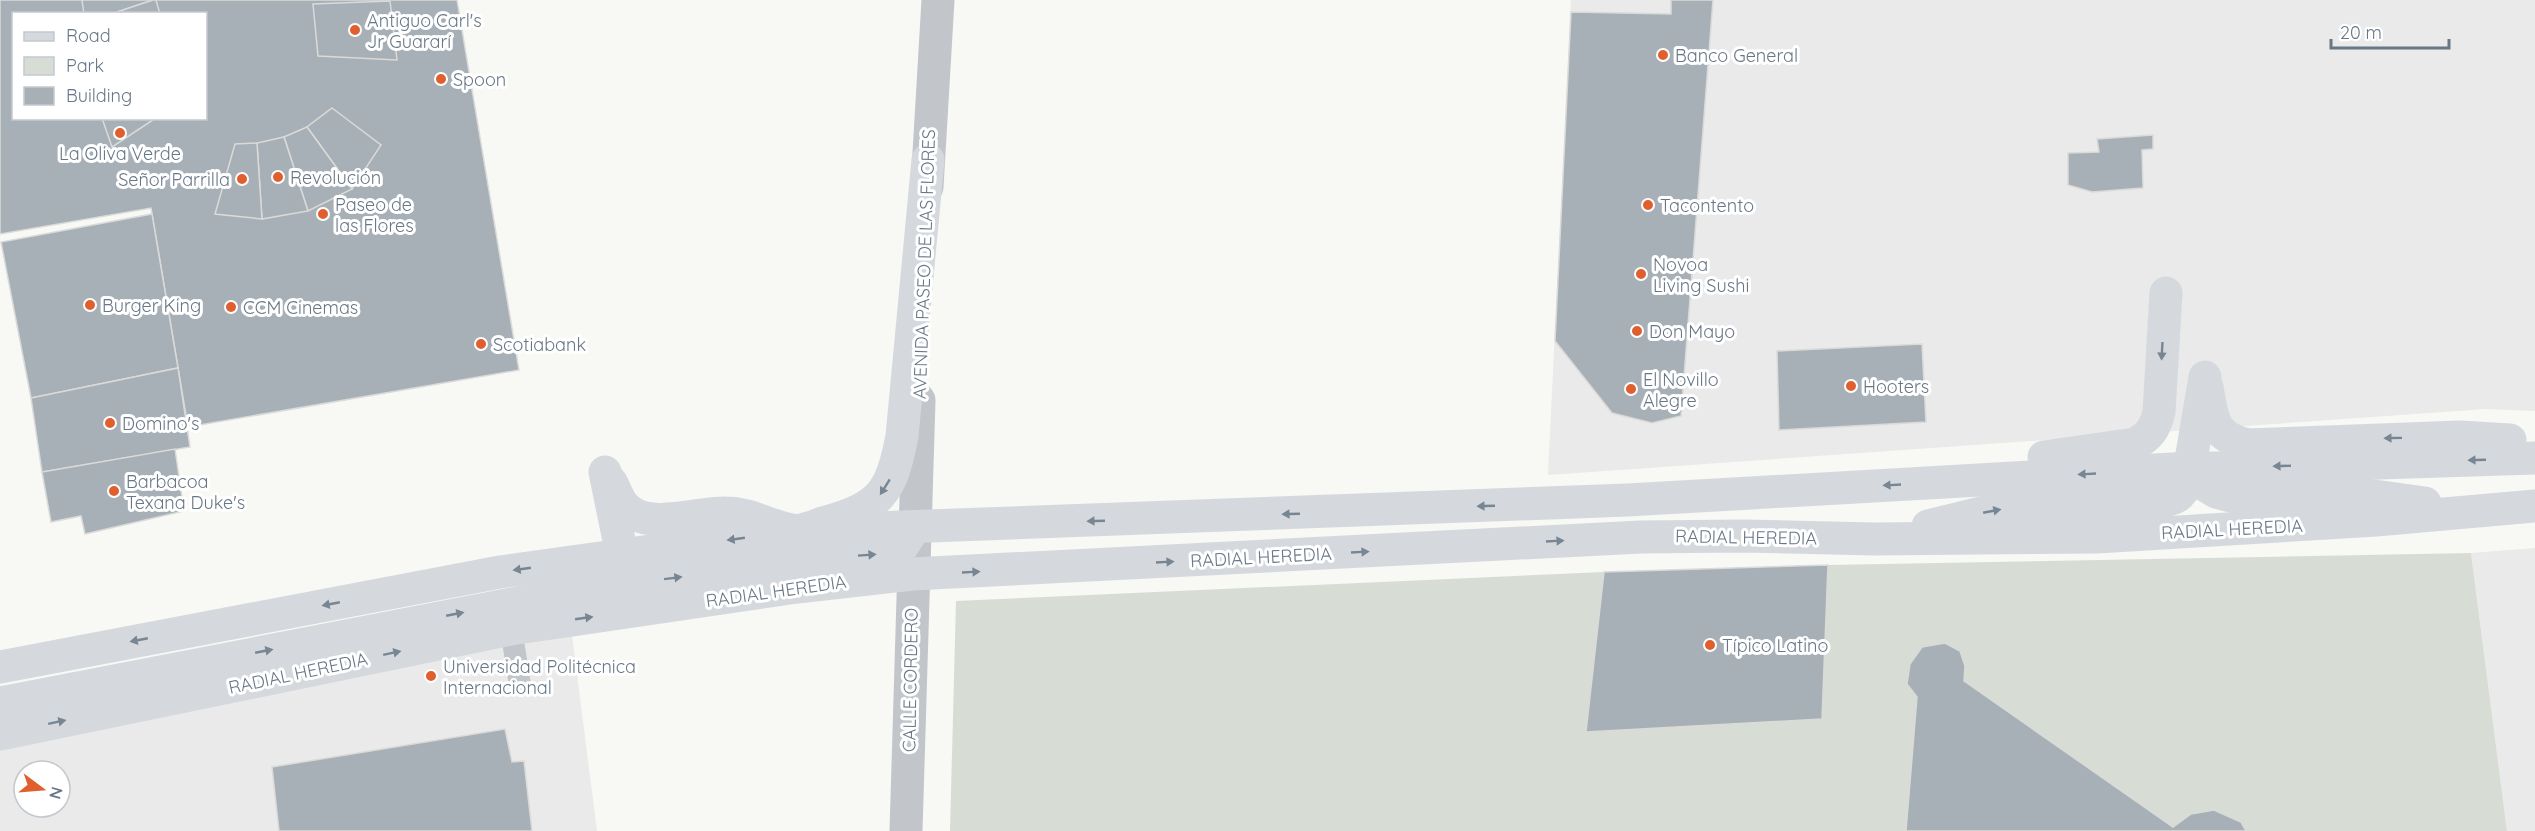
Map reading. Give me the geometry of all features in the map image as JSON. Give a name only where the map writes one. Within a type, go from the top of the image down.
[{"type":"main road","points":[[10,701],[794,531],[865,510],[884,491],[896,466],[902,436],[928,160]]},
{"type":"main road","points":[[1939,482],[2049,456],[2135,444],[2148,437],[2155,426],[2159,412],[2166,293]]},
{"type":"main road","points":[[1874,539],[1997,509],[2161,502],[2175,499],[2182,494],[2187,483],[2205,377],[2214,424],[2222,434],[2233,441],[2248,445],[2460,437],[2535,442]]},
{"type":"main road","points":[[619,570],[605,472],[625,507],[640,516],[658,520],[725,512],[750,515],[794,531],[1628,500],[2190,468],[2535,458]]},
{"type":"main road","points":[[2190,468],[2203,484],[2216,492],[2242,499],[2360,494],[2484,512]]},
{"type":"main road","name":"RADIAL HEREDIA","points":[[0,734],[511,629],[797,587],[912,574],[1641,537],[1743,536],[1874,539],[2097,537],[2484,512],[2535,506]]},
{"type":"main road","points":[[0,667],[500,572],[619,570],[889,553],[902,547],[914,528]]},
{"type":"main road","points":[[10,701],[306,671]]},
{"type":"street","name":"AVENIDA PASEO DE LAS FLORES","points":[[914,528],[928,160],[938,0]]},
{"type":"street","name":"CALLE CORDERO","points":[[906,831],[914,528]]},
{"type":"lane","points":[[511,629],[520,685]]},
{"type":"lane","points":[[0,652],[74,652]]},
{"type":"shaded area","points":[[1571,0],[2535,0],[2535,411],[2486,409],[1548,475]]},
{"type":"shaded area","points":[[2535,548],[2535,831],[2507,831],[2471,553]]},
{"type":"shaded area","name":"Universidad Politécnica Internacional","points":[[570,620],[597,831],[0,831],[0,732]]},
{"type":"green space","points":[[2471,553],[2507,831],[2246,831],[2241,822],[2214,810],[2173,827],[1964,681],[1965,666],[1960,651],[1945,643],[1922,647],[1910,664],[1907,684],[1917,697],[1906,831],[950,831],[956,601],[1604,572],[1828,565]]},
{"type":"building","name":"Paseo de las Flores","points":[[0,0],[457,0],[519,370],[188,427],[151,208],[0,234]]},
{"type":"building","points":[[82,0],[153,0],[117,12],[84,12]]},
{"type":"building","points":[[156,0],[159,12],[117,12]]},
{"type":"building","points":[[1671,0],[1713,0],[1681,416],[1652,423],[1612,413],[1555,341],[1571,12],[1671,14]]},
{"type":"building","name":"Antiguo Carl's Jr Guararí","points":[[390,1],[397,60],[318,56],[313,4]]},
{"type":"building","points":[[332,108],[381,145],[352,189],[307,127]]},
{"type":"building","name":"La Oliva Verde","points":[[103,120],[153,120],[112,147]]},
{"type":"building","points":[[307,127],[352,189],[308,211],[284,137]]},
{"type":"building","points":[[2153,135],[2153,149],[2142,150],[2143,188],[2092,192],[2068,185],[2068,153],[2099,152],[2097,139]]},
{"type":"building","name":"Revolución","points":[[284,137],[308,211],[262,219],[257,143]]},
{"type":"building","name":"Señor Parrilla","points":[[257,143],[262,219],[215,214],[235,144]]},
{"type":"building","name":"Burger King","points":[[152,214],[178,368],[31,398],[1,242]]},
{"type":"building","name":"Hooters","points":[[1922,344],[1926,422],[1779,430],[1777,351]]},
{"type":"building","name":"Domino's","points":[[178,368],[190,447],[42,472],[31,398]]},
{"type":"building","name":"Barbacoa Texana Duke's","points":[[175,449],[184,511],[85,534],[81,516],[51,522],[42,472]]},
{"type":"building","name":"Típico Latino","points":[[1828,565],[1822,719],[1586,732],[1604,572]]},
{"type":"building","points":[[1945,643],[1960,651],[1965,666],[1964,681],[2173,827],[2191,814],[2214,810],[2241,822],[2246,831],[1906,831],[1917,697],[1907,684],[1910,664],[1922,647]]},
{"type":"building","points":[[505,729],[512,762],[524,761],[532,831],[279,831],[272,767]]},
{"type":"place","name":"Antiguo Carl's Jr Guararí","points":[[355,30]]},
{"type":"place","name":"Banco General","points":[[1663,55]]},
{"type":"place","name":"Spoon","points":[[441,79]]},
{"type":"place","name":"La Oliva Verde","points":[[120,133]]},
{"type":"place","name":"Revolución","points":[[278,177]]},
{"type":"place","name":"Señor Parrilla","points":[[242,179]]},
{"type":"place","name":"Tacontento","points":[[1648,205]]},
{"type":"place","name":"Paseo de las Flores","points":[[323,214]]},
{"type":"place","name":"Novoa Living Sushi","points":[[1641,274]]},
{"type":"place","name":"Burger King","points":[[90,305]]},
{"type":"place","name":"CCM Cinemas","points":[[231,307]]},
{"type":"place","name":"Don Mayo","points":[[1637,331]]},
{"type":"place","name":"Scotiabank","points":[[481,344]]},
{"type":"place","name":"Hooters","points":[[1851,386]]},
{"type":"place","name":"El Novillo Alegre","points":[[1631,389]]},
{"type":"place","name":"Domino's","points":[[110,423]]},
{"type":"place","name":"Barbacoa Texana Duke's","points":[[114,491]]},
{"type":"place","name":"Típico Latino","points":[[1710,645]]},
{"type":"place","name":"Universidad Politécnica Internacional","points":[[431,676]]}]
